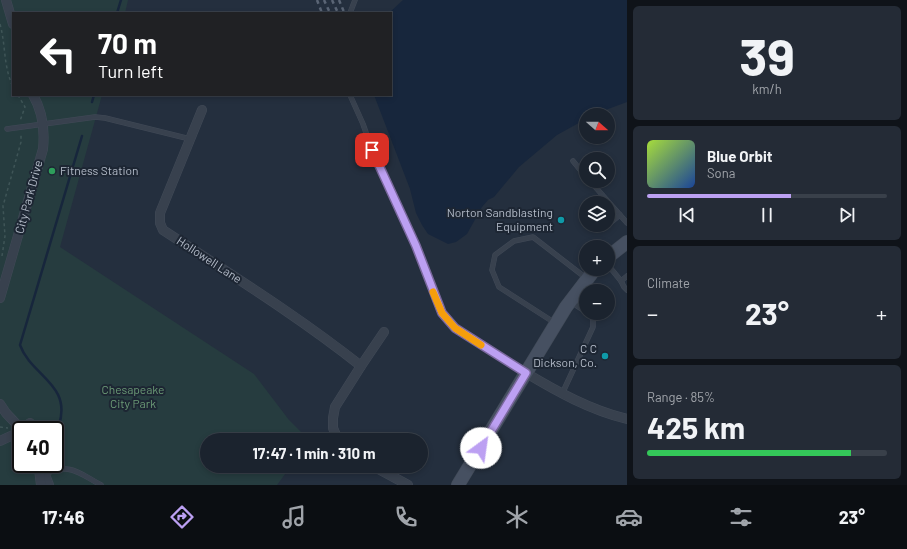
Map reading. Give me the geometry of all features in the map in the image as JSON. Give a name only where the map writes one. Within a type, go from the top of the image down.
[{"type":"street","points":[[6,0],[12,21]]},
{"type":"street","name":"City Park Drive","points":[[0,298],[43,149],[44,124],[39,107],[34,96]]},
{"type":"street","name":"Hollowell Lane","points":[[202,110],[160,213],[160,222],[164,230],[254,289],[361,366]]},
{"type":"street","points":[[615,251],[627,242]]},
{"type":"street","points":[[458,485],[570,301],[589,276]]},
{"type":"street","points":[[335,433],[333,428],[335,407],[384,332]]},
{"type":"street","points":[[526,373],[562,394],[593,408],[627,419]]},
{"type":"street","points":[[0,404],[14,421]]},
{"type":"street","points":[[0,442],[12,435]]},
{"type":"street","points":[[386,473],[408,485]]},
{"type":"street","points":[[41,485],[42,474]]},
{"type":"street","points":[[42,474],[49,485]]},
{"type":"lane","points":[[350,12],[355,0]]},
{"type":"lane","points":[[350,96],[363,124],[372,150],[416,246],[442,313],[455,328],[526,373]]},
{"type":"lane","points":[[6,128],[95,117],[105,118],[190,139]]},
{"type":"lane","points":[[573,161],[579,168]]},
{"type":"lane","points":[[596,188],[627,223]]},
{"type":"lane","points":[[615,218],[620,214]]},
{"type":"lane","points":[[556,324],[499,287],[492,270],[495,256],[514,241],[533,237],[579,266]]},
{"type":"lane","points":[[615,274],[627,290]]},
{"type":"lane","points":[[621,281],[627,276]]},
{"type":"lane","points":[[570,301],[579,307]]},
{"type":"lane","points":[[562,394],[593,327],[593,320]]},
{"type":"lane","points":[[42,474],[60,468],[74,470],[101,485]]},
{"type":"path","points":[[0,24],[6,69],[12,84]]},
{"type":"path","points":[[1,262],[5,236],[3,206],[21,142],[20,121],[25,107],[19,96]]},
{"type":"green space","name":"Chesapeake City Park","points":[[0,0],[128,0],[125,12],[12,12],[12,96],[102,96],[60,247],[254,374],[289,420],[302,433],[200,433],[200,473],[286,473],[277,485],[0,485]]},
{"type":"water","points":[[403,0],[627,0],[627,102],[611,108],[579,108],[579,123],[557,135],[519,167],[494,197],[488,200],[482,207],[467,234],[456,242],[448,244],[428,234],[416,213],[410,189],[374,96],[392,96],[392,12],[390,12]]},
{"type":"waterway","points":[[117,12],[121,0]]},
{"type":"waterway","points":[[92,102],[94,96]]},
{"type":"waterway","points":[[60,421],[62,411],[60,400],[55,390],[25,356],[20,345],[82,136]]},
{"type":"railway","points":[[317,0],[322,12]]},
{"type":"railway","points":[[324,0],[330,12]]},
{"type":"railway","points":[[332,0],[338,12]]},
{"type":"railway","points":[[339,0],[344,12]]},
{"type":"slow traffic","points":[[433,292],[442,313],[455,328],[481,345]]},
{"type":"place","name":"Fitness Station","points":[[52,171]]},
{"type":"place","name":"Norton Sandblasting Equipment","points":[[561,220]]},
{"type":"place","name":"C C Dickson, Co.","points":[[605,356]]},
{"type":"route","points":[[372,150],[416,246],[442,313],[455,328],[526,373],[481,448]]}]
